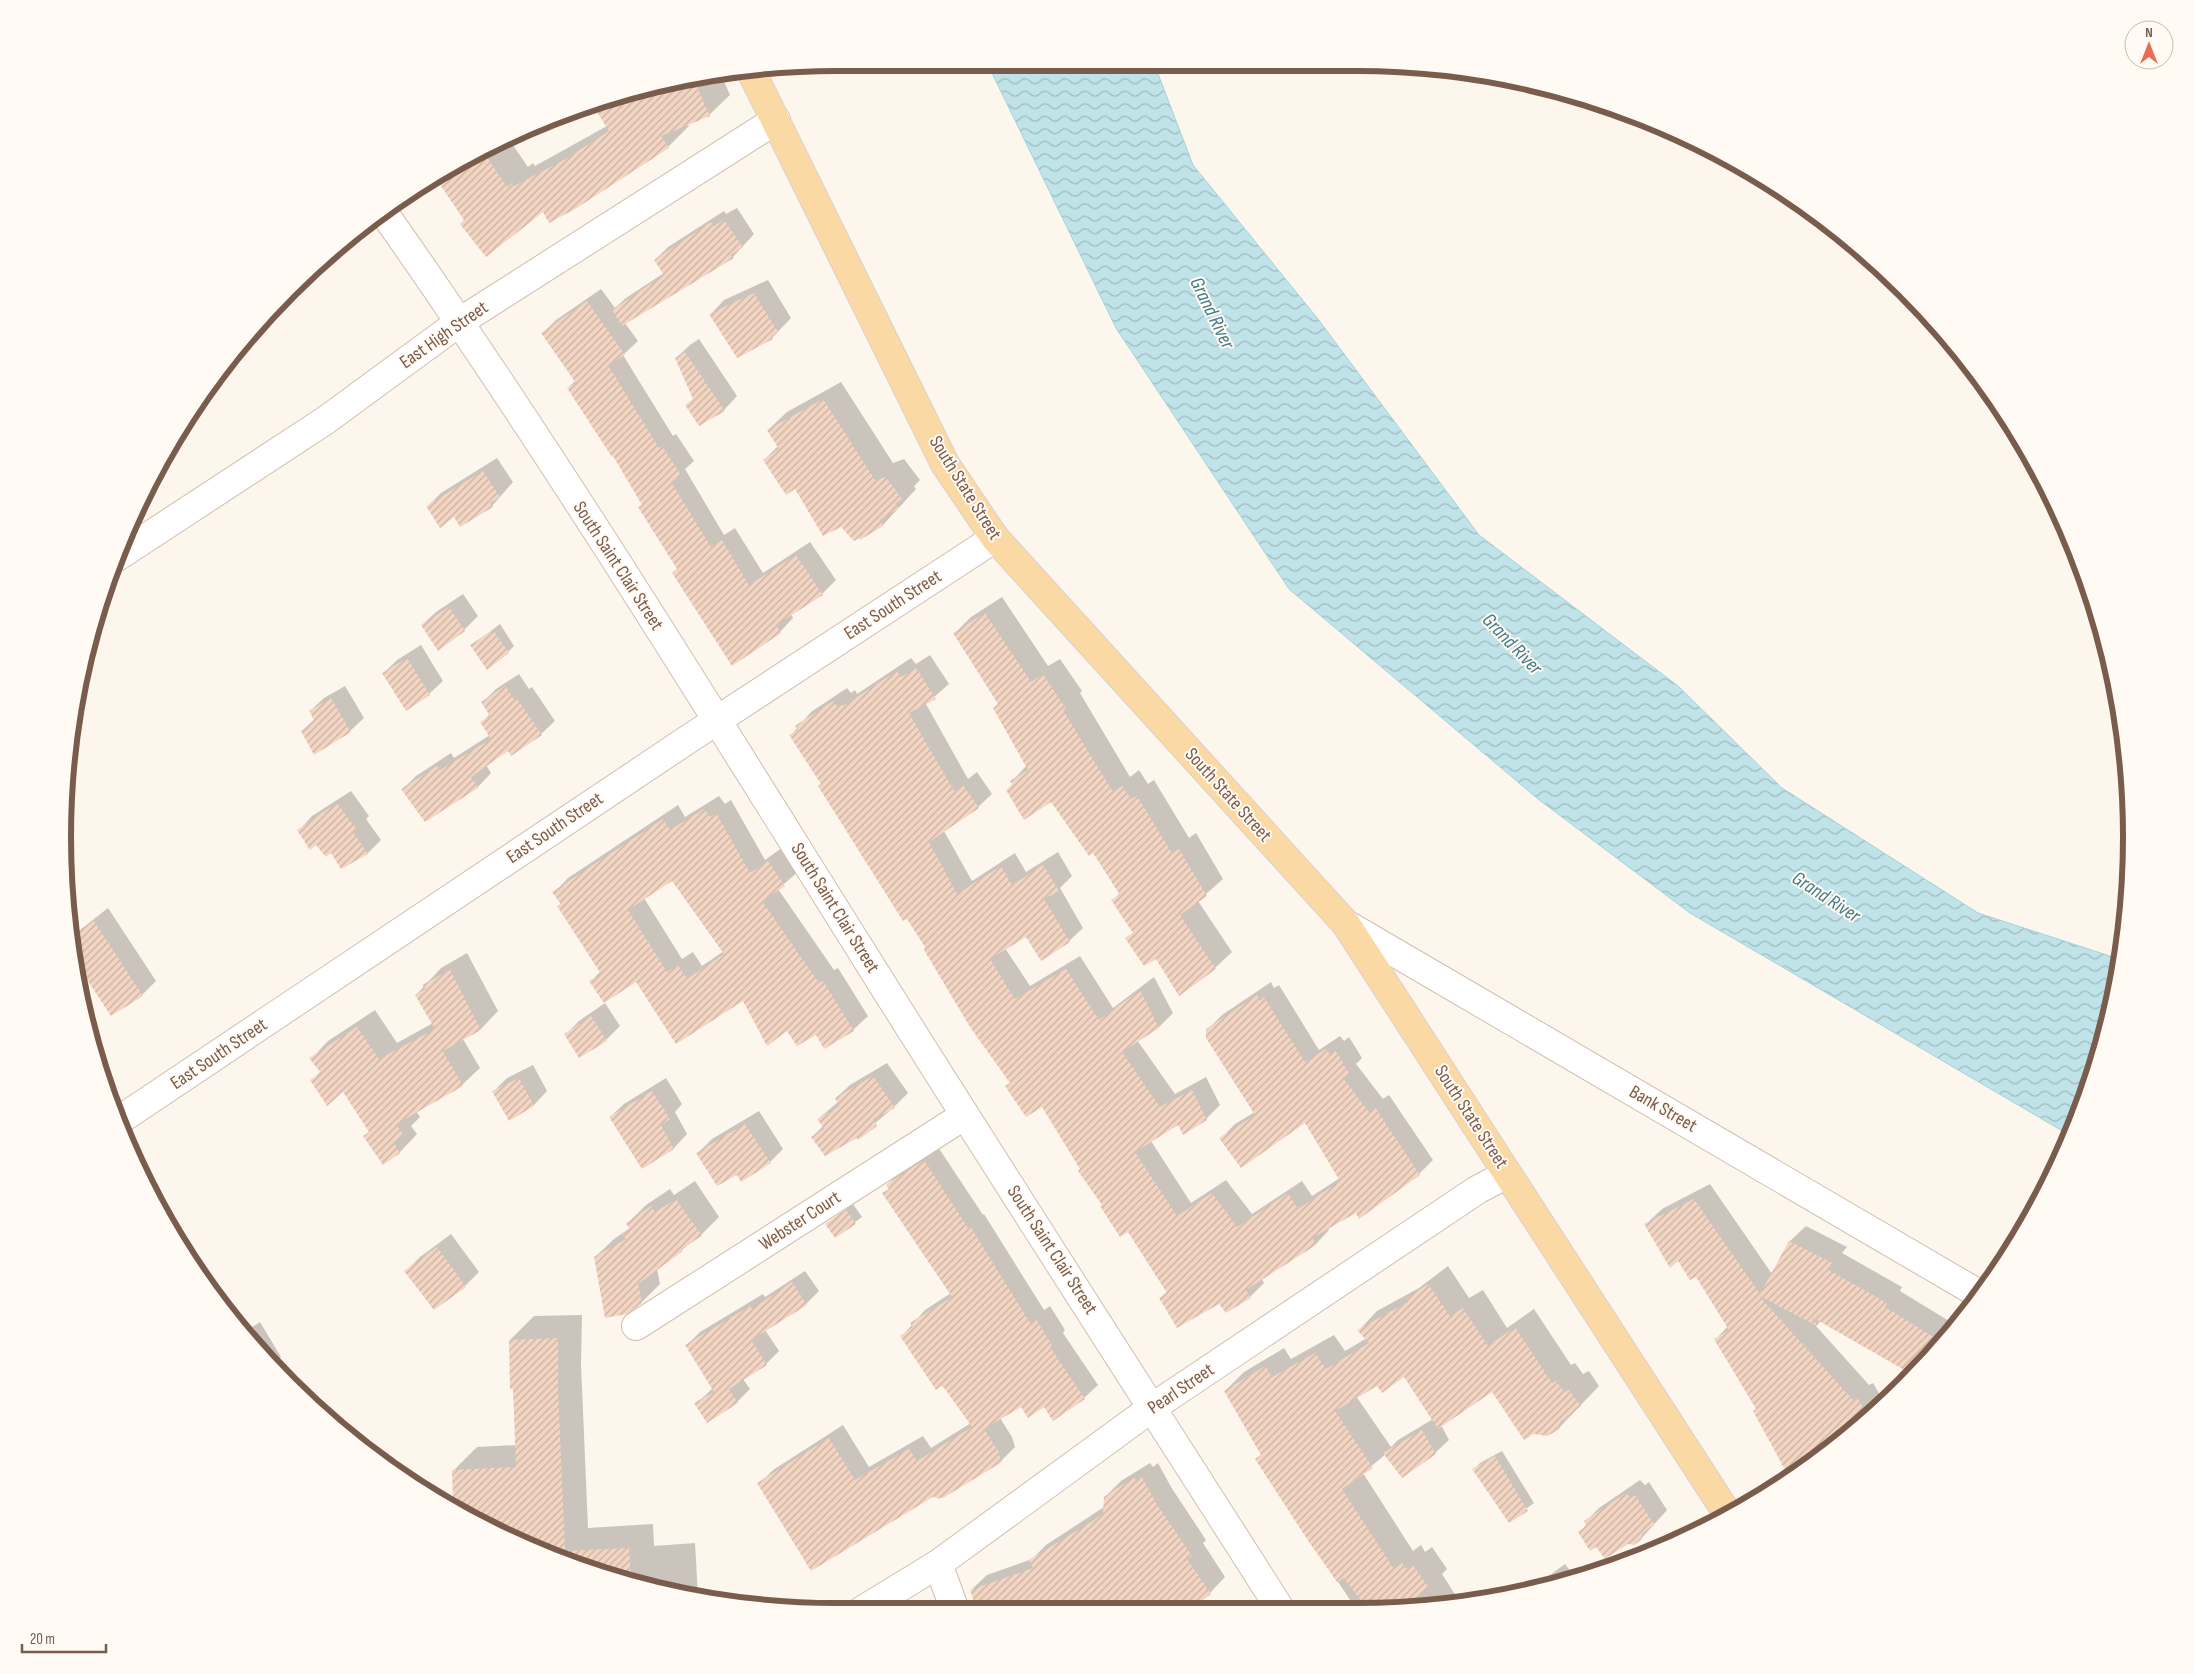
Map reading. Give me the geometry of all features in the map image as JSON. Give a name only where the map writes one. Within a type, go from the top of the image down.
[{"type":"main road","name":"South State Street","points":[[754,76],[945,464],[994,538],[1346,924],[1724,1509]]},
{"type":"street","name":"East High Street","points":[[128,550],[326,420],[461,321],[776,120]]},
{"type":"street","name":"South Saint Clair Street","points":[[387,218],[461,321],[718,720],[965,1115],[1276,1603]]},
{"type":"street","name":"East South Street","points":[[125,1116],[994,538]]},
{"type":"street","name":"Bank Street","points":[[1346,924],[1974,1291]]},
{"type":"street","name":"Webster Court","points":[[636,1326],[965,1115]]},
{"type":"street","name":"Pearl Street","points":[[874,1603],[938,1564],[1152,1407],[1478,1190],[1507,1174]]},
{"type":"street","points":[[938,1564],[952,1603]]},
{"type":"water","name":"Grand River","points":[[991,71],[1157,71],[1193,165],[1318,319],[1479,535],[1678,686],[1782,788],[1978,913],[2113,957],[2097,1035],[2082,1083],[2063,1132],[1690,913],[1538,799],[1289,589],[1116,328]]},
{"type":"building","points":[[696,85],[710,116],[661,136],[669,148],[575,209],[549,223],[543,212],[486,257],[460,224],[464,220],[439,183],[486,156],[507,187],[512,183],[514,186],[564,160],[609,131],[596,110],[639,97]]},
{"type":"building","points":[[724,220],[743,247],[730,255],[734,258],[622,326],[612,310],[664,275],[654,260],[711,222],[714,226]]},
{"type":"building","points":[[754,293],[778,332],[771,336],[773,339],[737,358],[709,314]]},
{"type":"building","points":[[587,301],[625,355],[608,365],[659,448],[662,446],[681,475],[671,482],[711,547],[722,540],[749,585],[796,555],[823,595],[776,625],[781,633],[732,666],[672,573],[677,569],[638,507],[642,505],[613,456],[567,388],[576,383],[541,333]]},
{"type":"building","points":[[685,352],[725,411],[699,426],[685,405],[693,399],[675,358]]},
{"type":"building","points":[[823,399],[875,480],[886,477],[902,499],[895,504],[899,508],[880,520],[883,526],[860,540],[859,538],[854,541],[841,527],[823,536],[795,489],[786,495],[763,460],[779,449],[767,430]]},
{"type":"building","points":[[483,471],[500,497],[490,503],[493,507],[460,527],[454,517],[440,528],[426,506]]},
{"type":"building","points":[[449,607],[465,631],[438,651],[421,625]]},
{"type":"building","points":[[985,613],[1031,682],[1043,674],[1066,709],[1063,710],[1113,792],[1122,786],[1131,799],[1137,796],[1172,853],[1179,849],[1207,896],[1180,915],[1216,969],[1179,996],[1156,959],[1144,966],[1125,938],[1133,933],[1111,900],[1120,895],[1093,853],[1089,856],[1051,802],[1024,820],[1006,790],[1013,785],[1010,781],[1028,770],[993,708],[998,704],[953,633]]},
{"type":"building","points":[[493,630],[509,653],[487,670],[470,645]]},
{"type":"building","points":[[407,658],[430,695],[406,711],[382,673]]},
{"type":"building","points":[[916,668],[936,699],[909,713],[954,791],[963,785],[979,808],[929,842],[957,894],[1001,866],[1012,885],[1043,865],[1059,891],[1044,899],[1070,942],[1041,961],[1026,937],[990,959],[1015,999],[1066,969],[1099,1020],[1140,990],[1159,1028],[1122,1052],[1160,1107],[1192,1090],[1207,1120],[1183,1135],[1178,1125],[1135,1152],[1177,1216],[1212,1193],[1237,1227],[1288,1193],[1298,1209],[1340,1181],[1305,1123],[1241,1168],[1219,1138],[1255,1115],[1206,1038],[1206,1029],[1257,995],[1260,1001],[1264,997],[1305,1062],[1326,1049],[1330,1054],[1335,1050],[1349,1073],[1343,1078],[1369,1112],[1375,1107],[1420,1175],[1359,1219],[1356,1213],[1312,1238],[1316,1245],[1246,1290],[1251,1298],[1226,1313],[1219,1304],[1177,1328],[1159,1298],[1167,1293],[1128,1232],[1120,1237],[1100,1206],[1102,1205],[1078,1171],[1080,1169],[1042,1107],[1026,1117],[1005,1086],[1010,1083],[970,1027],[924,950],[925,947],[907,919],[903,921],[818,786],[821,784],[789,735],[798,730],[795,726],[833,701],[837,706],[841,703],[843,706],[897,671],[901,677]]},
{"type":"building","points":[[505,686],[515,701],[518,700],[542,735],[511,756],[508,751],[471,777],[478,788],[425,822],[401,789],[437,766],[440,770],[491,739],[480,722],[490,716],[481,702]]},
{"type":"building","points":[[331,698],[351,732],[314,755],[301,731],[314,720],[309,711]]},
{"type":"building","points":[[337,803],[357,830],[353,832],[368,854],[341,869],[331,853],[326,857],[316,845],[310,850],[297,830]]},
{"type":"building","points":[[704,809],[710,817],[716,813],[750,873],[768,861],[785,886],[762,901],[819,983],[823,981],[854,1031],[824,1049],[816,1035],[797,1046],[787,1031],[767,1046],[743,1001],[676,1044],[636,982],[604,1003],[589,981],[601,974],[557,906],[561,904],[552,892],[663,819],[670,830]],"holes":[[[672,881],[724,954],[687,979],[678,965],[667,972],[628,910]]]},
{"type":"building","points":[[94,921],[143,996],[111,1016],[84,976],[78,932]]},
{"type":"building","points":[[450,970],[481,1030],[443,1051],[463,1086],[396,1124],[404,1136],[393,1142],[400,1153],[383,1165],[363,1136],[369,1132],[343,1092],[327,1106],[310,1080],[321,1073],[309,1058],[357,1027],[379,1059],[435,1029],[415,995],[426,989],[422,985]]},
{"type":"building","points":[[591,1016],[607,1041],[579,1058],[564,1034]]},
{"type":"building","points":[[873,1076],[895,1108],[873,1119],[877,1126],[858,1140],[857,1138],[825,1156],[811,1137],[824,1129],[817,1119],[839,1106],[835,1098]]},
{"type":"building","points":[[519,1078],[534,1106],[509,1121],[492,1091]]},
{"type":"building","points":[[652,1091],[670,1119],[661,1125],[674,1149],[642,1169],[609,1117]]},
{"type":"building","points":[[745,1124],[771,1163],[741,1182],[737,1175],[717,1186],[696,1153]]},
{"type":"building","points":[[924,1160],[968,1228],[970,1226],[1030,1323],[1036,1319],[1052,1345],[1050,1347],[1085,1399],[1053,1421],[1044,1407],[1028,1418],[1021,1407],[984,1429],[999,1452],[1002,1462],[943,1498],[933,1497],[811,1571],[757,1483],[829,1438],[855,1480],[909,1449],[917,1461],[972,1427],[945,1389],[941,1386],[936,1390],[900,1336],[913,1327],[910,1323],[952,1297],[882,1193],[889,1189],[886,1185]]},
{"type":"building","points":[[676,1199],[702,1236],[681,1249],[683,1251],[638,1284],[642,1303],[627,1314],[605,1318],[594,1257],[626,1239],[622,1235],[630,1230],[626,1223],[651,1206],[655,1212]]},
{"type":"building","points":[[1694,1199],[1760,1294],[1789,1241],[1832,1263],[1827,1269],[1887,1303],[1885,1307],[1936,1338],[1905,1371],[1812,1317],[1817,1326],[1759,1296],[1853,1400],[1857,1397],[1865,1411],[1823,1445],[1786,1471],[1753,1411],[1756,1409],[1714,1339],[1729,1330],[1696,1277],[1690,1280],[1678,1261],[1670,1268],[1644,1224]]},
{"type":"building","points":[[846,1210],[856,1224],[835,1238],[825,1224]]},
{"type":"building","points":[[437,1247],[466,1287],[434,1310],[404,1271]]},
{"type":"building","points":[[792,1282],[807,1305],[751,1340],[767,1365],[729,1389],[738,1403],[707,1423],[694,1403],[714,1392],[685,1345],[750,1306],[752,1309]]},
{"type":"building","points":[[1428,1284],[1450,1316],[1463,1308],[1488,1346],[1515,1327],[1552,1383],[1556,1381],[1564,1392],[1569,1390],[1581,1406],[1560,1422],[1560,1429],[1547,1436],[1534,1434],[1524,1440],[1492,1392],[1438,1429],[1404,1377],[1382,1393],[1377,1386],[1335,1411],[1373,1468],[1342,1489],[1394,1569],[1402,1563],[1406,1569],[1413,1565],[1429,1588],[1410,1601],[1363,1603],[1344,1578],[1337,1582],[1307,1539],[1255,1459],[1261,1455],[1224,1391],[1265,1366],[1272,1377],[1315,1353],[1326,1369],[1369,1343],[1357,1330],[1408,1302],[1406,1299]]},
{"type":"building","points":[[558,1338],[558,1388],[565,1551],[629,1548],[631,1574],[544,1544],[498,1524],[453,1499],[452,1470],[516,1467],[513,1389],[510,1389],[509,1340]]},
{"type":"building","points":[[1422,1430],[1436,1454],[1402,1478],[1383,1453]]},
{"type":"building","points":[[1495,1456],[1528,1511],[1509,1523],[1472,1469]]},
{"type":"building","points":[[1134,1477],[1137,1482],[1142,1477],[1156,1503],[1192,1556],[1187,1559],[1211,1594],[1199,1603],[975,1603],[970,1590],[1033,1568],[1029,1560],[1103,1513],[1104,1497]]},
{"type":"building","points":[[1626,1493],[1631,1498],[1635,1495],[1654,1524],[1642,1534],[1641,1540],[1634,1545],[1628,1544],[1605,1559],[1596,1547],[1590,1551],[1578,1532],[1586,1526],[1584,1521]]}]
